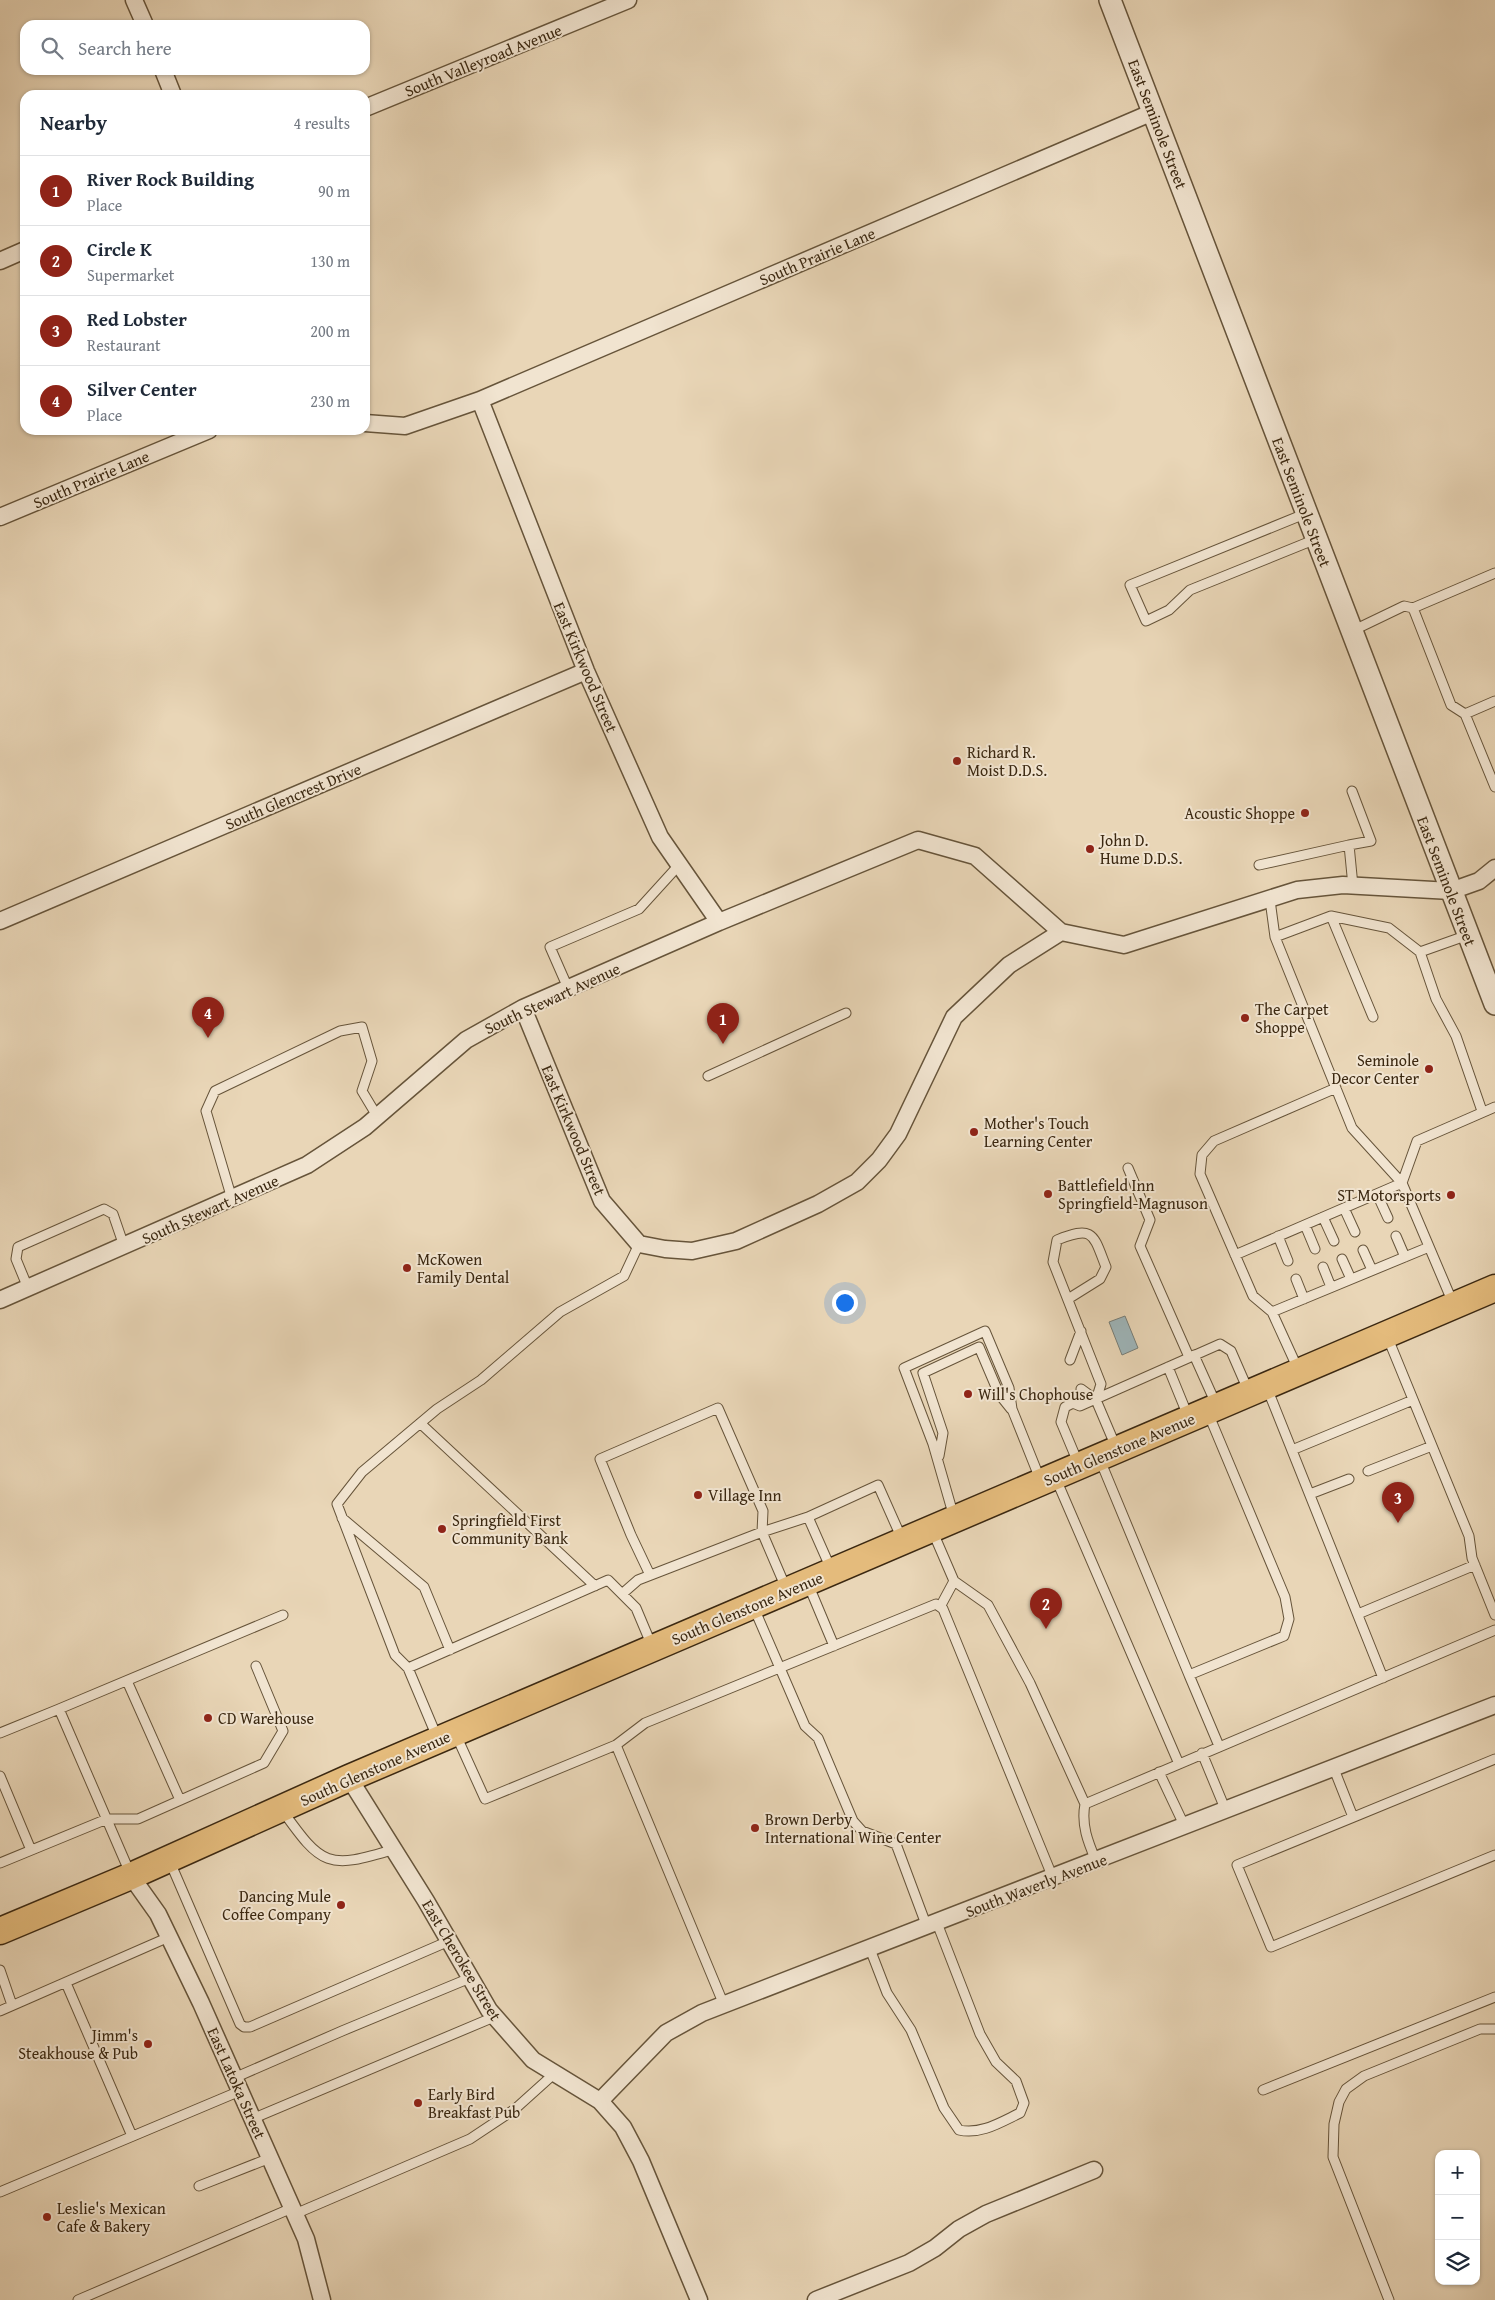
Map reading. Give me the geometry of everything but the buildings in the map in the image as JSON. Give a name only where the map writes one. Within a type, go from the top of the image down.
[{"type":"main road","name":"South Glenstone Avenue","points":[[0,1932],[446,1736],[1495,1288]]},
{"type":"street","points":[[134,0],[143,20]]},
{"type":"street","name":"South Valleyroad Avenue","points":[[370,106],[628,0]]},
{"type":"street","name":"East Seminole Street","points":[[1110,0],[1450,891],[1495,1004]]},
{"type":"street","points":[[165,75],[171,90]]},
{"type":"street","name":"South Prairie Lane","points":[[370,423],[405,426],[480,400],[1154,112]]},
{"type":"street","points":[[0,261],[20,252]]},
{"type":"street","name":"East Kirkwood Street","points":[[480,400],[586,671],[660,837],[719,922]]},
{"type":"street","name":"South Prairie Lane","points":[[0,517],[197,435]]},
{"type":"street","name":"South Glencrest Drive","points":[[0,921],[586,671]]},
{"type":"street","name":"South Stewart Avenue","points":[[0,1300],[307,1165],[341,1144],[377,1116],[466,1040],[523,1008],[719,922],[918,840],[975,856],[1062,932]]},
{"type":"street","points":[[639,1244],[692,1251],[736,1241],[818,1204],[857,1182],[879,1160],[898,1134],[954,1017],[1010,965],[1062,932],[1124,945],[1297,890],[1353,886],[1450,891],[1479,881],[1495,868]]},
{"type":"street","name":"East Kirkwood Street","points":[[523,1008],[602,1201],[639,1244]]},
{"type":"street","name":"South Waverly Avenue","points":[[600,2101],[666,2033],[702,2014],[1495,1705]]},
{"type":"street","name":"East Cherokee Street","points":[[349,1778],[395,1849],[494,2017],[533,2060],[600,2101],[623,2127],[641,2161],[699,2300]]},
{"type":"street","name":"East Latoka Street","points":[[131,1876],[158,1914],[294,2211],[306,2239],[322,2300]]},
{"type":"street","points":[[816,2300],[909,2263],[935,2248],[959,2229],[986,2214],[1094,2170]]},
{"type":"lane","points":[[1306,513],[1130,586],[1146,621],[1169,610],[1190,590],[1316,538]]},
{"type":"lane","points":[[1352,631],[1404,606],[1413,608],[1495,573]]},
{"type":"lane","points":[[1413,608],[1451,705],[1465,714],[1495,787]]},
{"type":"lane","points":[[1465,714],[1495,701]]},
{"type":"lane","points":[[1259,865],[1371,841],[1352,791]]},
{"type":"lane","points":[[1349,845],[1353,886]]},
{"type":"lane","points":[[568,988],[550,947],[639,909],[680,865]]},
{"type":"lane","points":[[1270,900],[1275,937],[1352,1128],[1402,1183],[1454,1305]]},
{"type":"lane","points":[[1275,937],[1331,916],[1389,928],[1420,952],[1436,999],[1456,1036],[1482,1111]]},
{"type":"lane","points":[[1331,916],[1374,1017]]},
{"type":"lane","points":[[1420,952],[1468,935]]},
{"type":"lane","points":[[708,1076],[846,1013]]},
{"type":"lane","points":[[232,1199],[206,1111],[214,1091],[340,1031],[362,1027],[372,1061],[362,1091],[377,1116]]},
{"type":"lane","points":[[1299,1372],[1272,1312],[1253,1296],[1200,1174],[1202,1155],[1214,1141],[1336,1088]]},
{"type":"lane","points":[[1235,1255],[1402,1183],[1417,1141],[1482,1111],[1495,1107]]},
{"type":"lane","points":[[1128,1168],[1150,1220],[1140,1246],[1192,1356],[1205,1412],[1285,1597],[1289,1619],[1284,1636],[1189,1675]]},
{"type":"lane","points":[[1377,1194],[1388,1218]]},
{"type":"lane","points":[[1344,1208],[1355,1232]]},
{"type":"lane","points":[[28,1288],[16,1259],[18,1247],[104,1210],[113,1214],[124,1246]]},
{"type":"lane","points":[[1323,1217],[1334,1241]]},
{"type":"lane","points":[[1304,1225],[1315,1249]]},
{"type":"lane","points":[[1068,1299],[1100,1279],[1106,1267],[1095,1238],[1087,1233],[1078,1232],[1057,1240],[1054,1250],[1054,1262],[1068,1299],[1081,1331],[1101,1384],[1096,1400],[1098,1457],[1219,1746]]},
{"type":"lane","points":[[1278,1236],[1288,1261]]},
{"type":"lane","points":[[1396,1236],[1405,1257]]},
{"type":"lane","points":[[639,1244],[624,1276],[560,1312],[480,1380],[437,1408],[362,1472],[337,1504],[396,1655],[408,1668],[446,1736],[486,1799],[616,1745],[645,1723],[936,1604],[943,1609],[1053,1878]]},
{"type":"lane","points":[[1272,1312],[1429,1247]]},
{"type":"lane","points":[[1363,1250],[1372,1270]]},
{"type":"lane","points":[[1342,1259],[1351,1279]]},
{"type":"lane","points":[[1323,1268],[1331,1287]]},
{"type":"lane","points":[[1296,1279],[1304,1299]]},
{"type":"lane","points":[[938,1460],[904,1368],[984,1331],[1009,1388],[1012,1409]]},
{"type":"lane","points":[[1070,1360],[1081,1331]]},
{"type":"lane","points":[[1386,1334],[1469,1536],[1475,1565],[1495,1615]]},
{"type":"lane","points":[[1098,1457],[1061,1422],[1064,1407],[1073,1403],[1080,1406],[1096,1400],[1220,1344],[1226,1346],[1258,1389],[1292,1450],[1383,1678]]},
{"type":"lane","points":[[940,1607],[954,1581],[943,1524],[938,1460],[943,1433],[923,1373],[979,1347],[999,1394],[1012,1409],[1048,1479],[1179,1764]]},
{"type":"lane","points":[[1168,1367],[1205,1412]]},
{"type":"lane","points":[[1081,1389],[1096,1400]]},
{"type":"lane","points":[[1292,1450],[1413,1400]]},
{"type":"lane","points":[[650,1575],[631,1535],[600,1459],[718,1408],[763,1511],[762,1532],[834,1646]]},
{"type":"lane","points":[[420,1423],[595,1586]]},
{"type":"lane","points":[[1368,1471],[1432,1446]]},
{"type":"lane","points":[[1310,1494],[1349,1479]]},
{"type":"lane","points":[[622,1594],[638,1580],[762,1532],[808,1518],[878,1485],[903,1541]]},
{"type":"lane","points":[[342,1517],[424,1587],[450,1650]]},
{"type":"lane","points":[[808,1518],[832,1572]]},
{"type":"lane","points":[[1358,1614],[1475,1565]]},
{"type":"lane","points":[[408,1668],[608,1580],[636,1608],[653,1648]]},
{"type":"lane","points":[[954,1581],[988,1605],[1030,1683],[1085,1804],[1082,1817],[1096,1861]]},
{"type":"lane","points":[[753,1605],[779,1668],[806,1726],[818,1738],[853,1820],[862,1831],[896,1844],[980,2034],[996,2062],[1016,2081],[1024,2103],[1020,2113],[982,2130],[969,2132],[959,2130],[944,2108],[911,2030],[887,1993],[870,1949]]},
{"type":"lane","points":[[0,1733],[283,1615]]},
{"type":"lane","points":[[1085,1804],[1495,1630]]},
{"type":"lane","points":[[0,1863],[107,1819],[138,1819],[264,1763],[283,1731],[256,1666]]},
{"type":"lane","points":[[127,1681],[180,1800]]},
{"type":"lane","points":[[58,1709],[131,1876]]},
{"type":"lane","points":[[616,1745],[724,2005]]},
{"type":"lane","points":[[1202,1753],[1226,1811]]},
{"type":"lane","points":[[1495,1759],[1237,1865],[1271,1947],[1495,1855]]},
{"type":"lane","points":[[1334,1769],[1353,1817]]},
{"type":"lane","points":[[1160,1772],[1185,1827]]},
{"type":"lane","points":[[0,1776],[31,1850]]},
{"type":"lane","points":[[281,1808],[308,1846],[321,1857],[336,1860],[358,1860],[395,1849]]},
{"type":"lane","points":[[169,1859],[240,2024],[244,2027],[250,2027],[449,1941]]},
{"type":"lane","points":[[0,2011],[169,1937]]},
{"type":"lane","points":[[0,1970],[12,2005]]},
{"type":"lane","points":[[0,2192],[132,2136],[237,2085],[342,2030],[470,1978]]},
{"type":"lane","points":[[66,1983],[132,2136]]},
{"type":"lane","points":[[1263,2090],[1495,1997]]},
{"type":"lane","points":[[252,2119],[354,2078],[494,2017]]},
{"type":"lane","points":[[1389,2300],[1333,2157],[1334,2124],[1339,2102],[1346,2089],[1364,2076],[1480,2029],[1495,2029]]},
{"type":"lane","points":[[78,2300],[470,2139],[515,2110],[555,2073]]},
{"type":"lane","points":[[199,2186],[270,2158]]},
{"type":"water","points":[[1125,1316],[1138,1348],[1122,1355],[1109,1322]]},
{"type":"place","name":"Richard R. Moist D.D.S.","points":[[957,761]]},
{"type":"place","name":"Acoustic Shoppe","points":[[1305,813]]},
{"type":"place","name":"John D. Hume D.D.S.","points":[[1090,849]]},
{"type":"place","name":"The Carpet Shoppe","points":[[1245,1018]]},
{"type":"place","name":"Silver Center","points":[[208,1038]]},
{"type":"place","name":"River Rock Building","points":[[723,1044]]},
{"type":"place","name":"Seminole Decor Center","points":[[1429,1069]]},
{"type":"place","name":"Mother's Touch Learning Center","points":[[974,1132]]},
{"type":"place","name":"Battlefield Inn Springfield-Magnuson","points":[[1048,1194]]},
{"type":"place","name":"ST Motorsports","points":[[1451,1195]]},
{"type":"place","name":"McKowen Family Dental","points":[[407,1268]]},
{"type":"place","name":"Will's Chophouse","points":[[968,1394]]},
{"type":"place","name":"Village Inn","points":[[698,1495]]},
{"type":"place","name":"Red Lobster","points":[[1398,1523]]},
{"type":"place","name":"Springfield First Community Bank","points":[[442,1529]]},
{"type":"place","name":"Circle K","points":[[1046,1629]]},
{"type":"place","name":"CD Warehouse","points":[[208,1718]]},
{"type":"place","name":"Brown Derby International Wine Center","points":[[755,1828]]},
{"type":"place","name":"Dancing Mule Coffee Company","points":[[341,1905]]},
{"type":"place","name":"Jimm's Steakhouse & Pub","points":[[148,2044]]},
{"type":"place","name":"Early Bird Breakfast Pub","points":[[418,2103]]},
{"type":"place","name":"Leslie's Mexican Cafe & Bakery","points":[[47,2217]]}]
